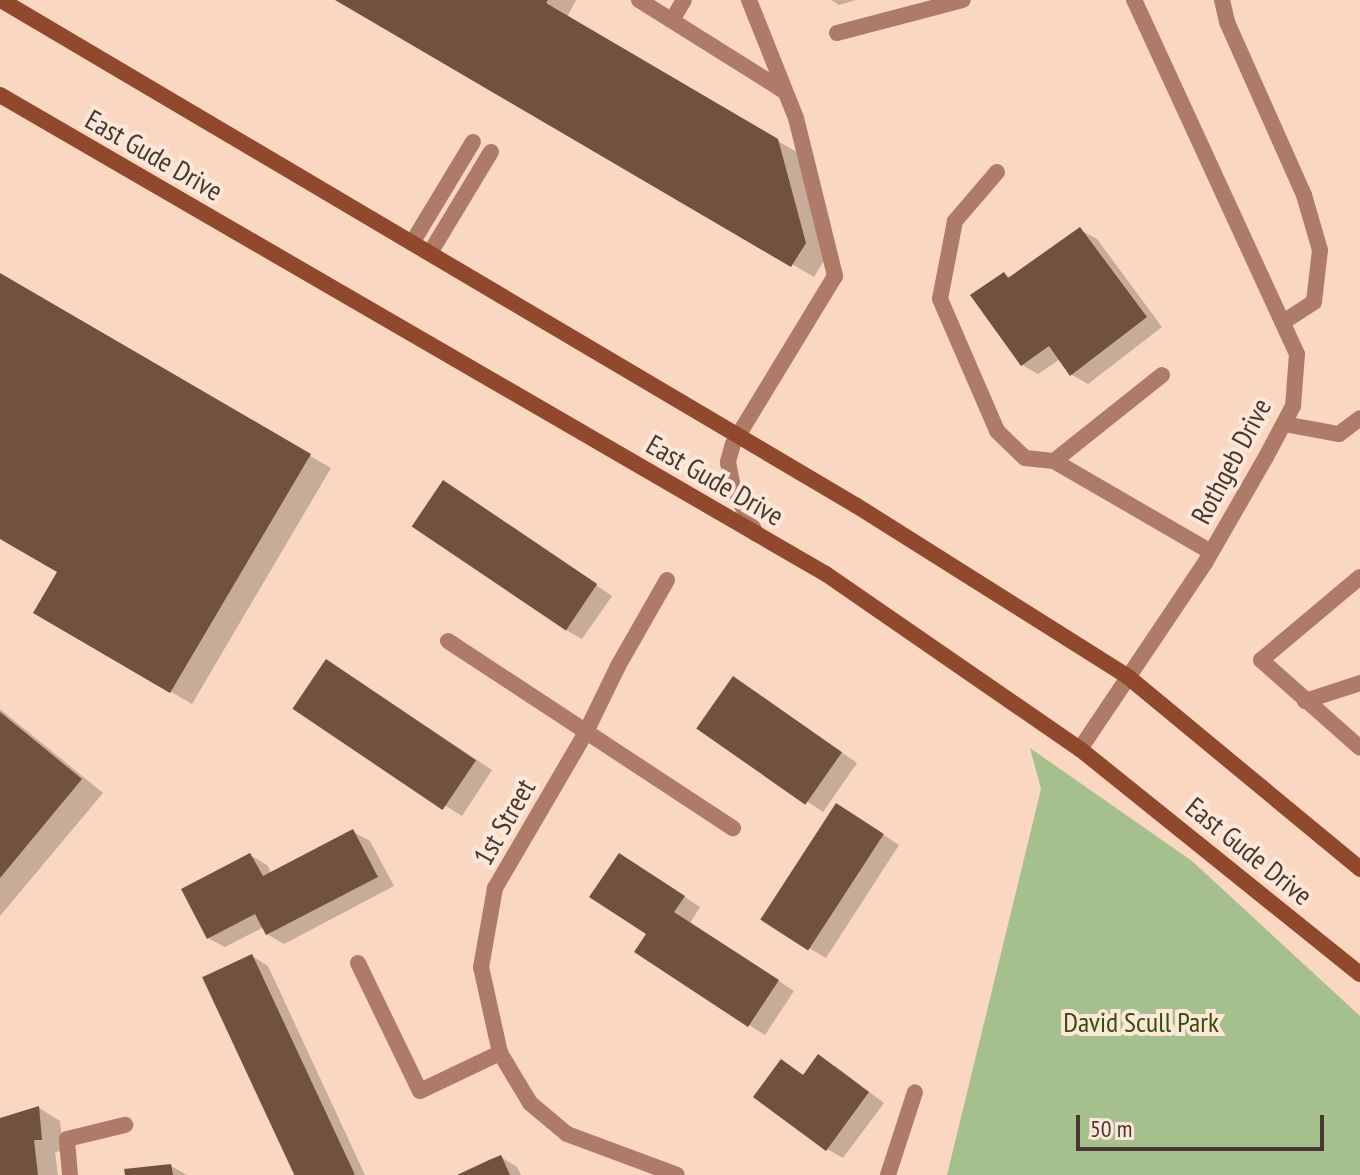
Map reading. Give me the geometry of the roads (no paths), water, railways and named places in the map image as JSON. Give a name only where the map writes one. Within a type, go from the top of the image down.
[{"type":"main road","name":"East Gude Drive","points":[[1,0],[738,435],[1127,676],[1360,869]]},
{"type":"main road","name":"East Gude Drive","points":[[0,95],[826,574],[1080,749],[1360,974]]},
{"type":"street","points":[[639,0],[784,91]]},
{"type":"street","points":[[672,20],[684,0]]},
{"type":"street","points":[[749,0],[796,118],[835,276],[738,435],[728,462],[733,487],[756,534]]},
{"type":"street","points":[[837,33],[963,0]]},
{"type":"street","name":"Rothgeb Drive","points":[[1080,749],[1211,552],[1284,424],[1293,406],[1297,354],[1134,0]]},
{"type":"street","points":[[1222,0],[1227,22],[1304,195],[1320,250],[1314,302],[1283,322]]},
{"type":"street","points":[[412,243],[473,142]]},
{"type":"street","points":[[430,253],[491,152]]},
{"type":"street","points":[[997,172],[955,221],[940,299],[997,431],[1025,458],[1054,461],[1211,552]]},
{"type":"street","points":[[1054,461],[1162,375]]},
{"type":"street","points":[[1284,424],[1339,434],[1360,418]]},
{"type":"street","points":[[1360,577],[1261,660],[1360,748]]},
{"type":"street","name":"1st Street","points":[[667,580],[618,666],[585,734],[495,888],[481,967],[500,1053],[530,1103],[567,1134],[658,1172],[677,1175]]},
{"type":"street","points":[[448,641],[585,734],[733,828]]},
{"type":"street","points":[[1305,701],[1360,683]]},
{"type":"street","points":[[358,963],[420,1091],[500,1053]]},
{"type":"street","points":[[888,1175],[915,1092]]},
{"type":"street","points":[[70,1175],[67,1139],[125,1125]]},
{"type":"park label","name":"David Scull Park","points":[[1141,1022]]}]
